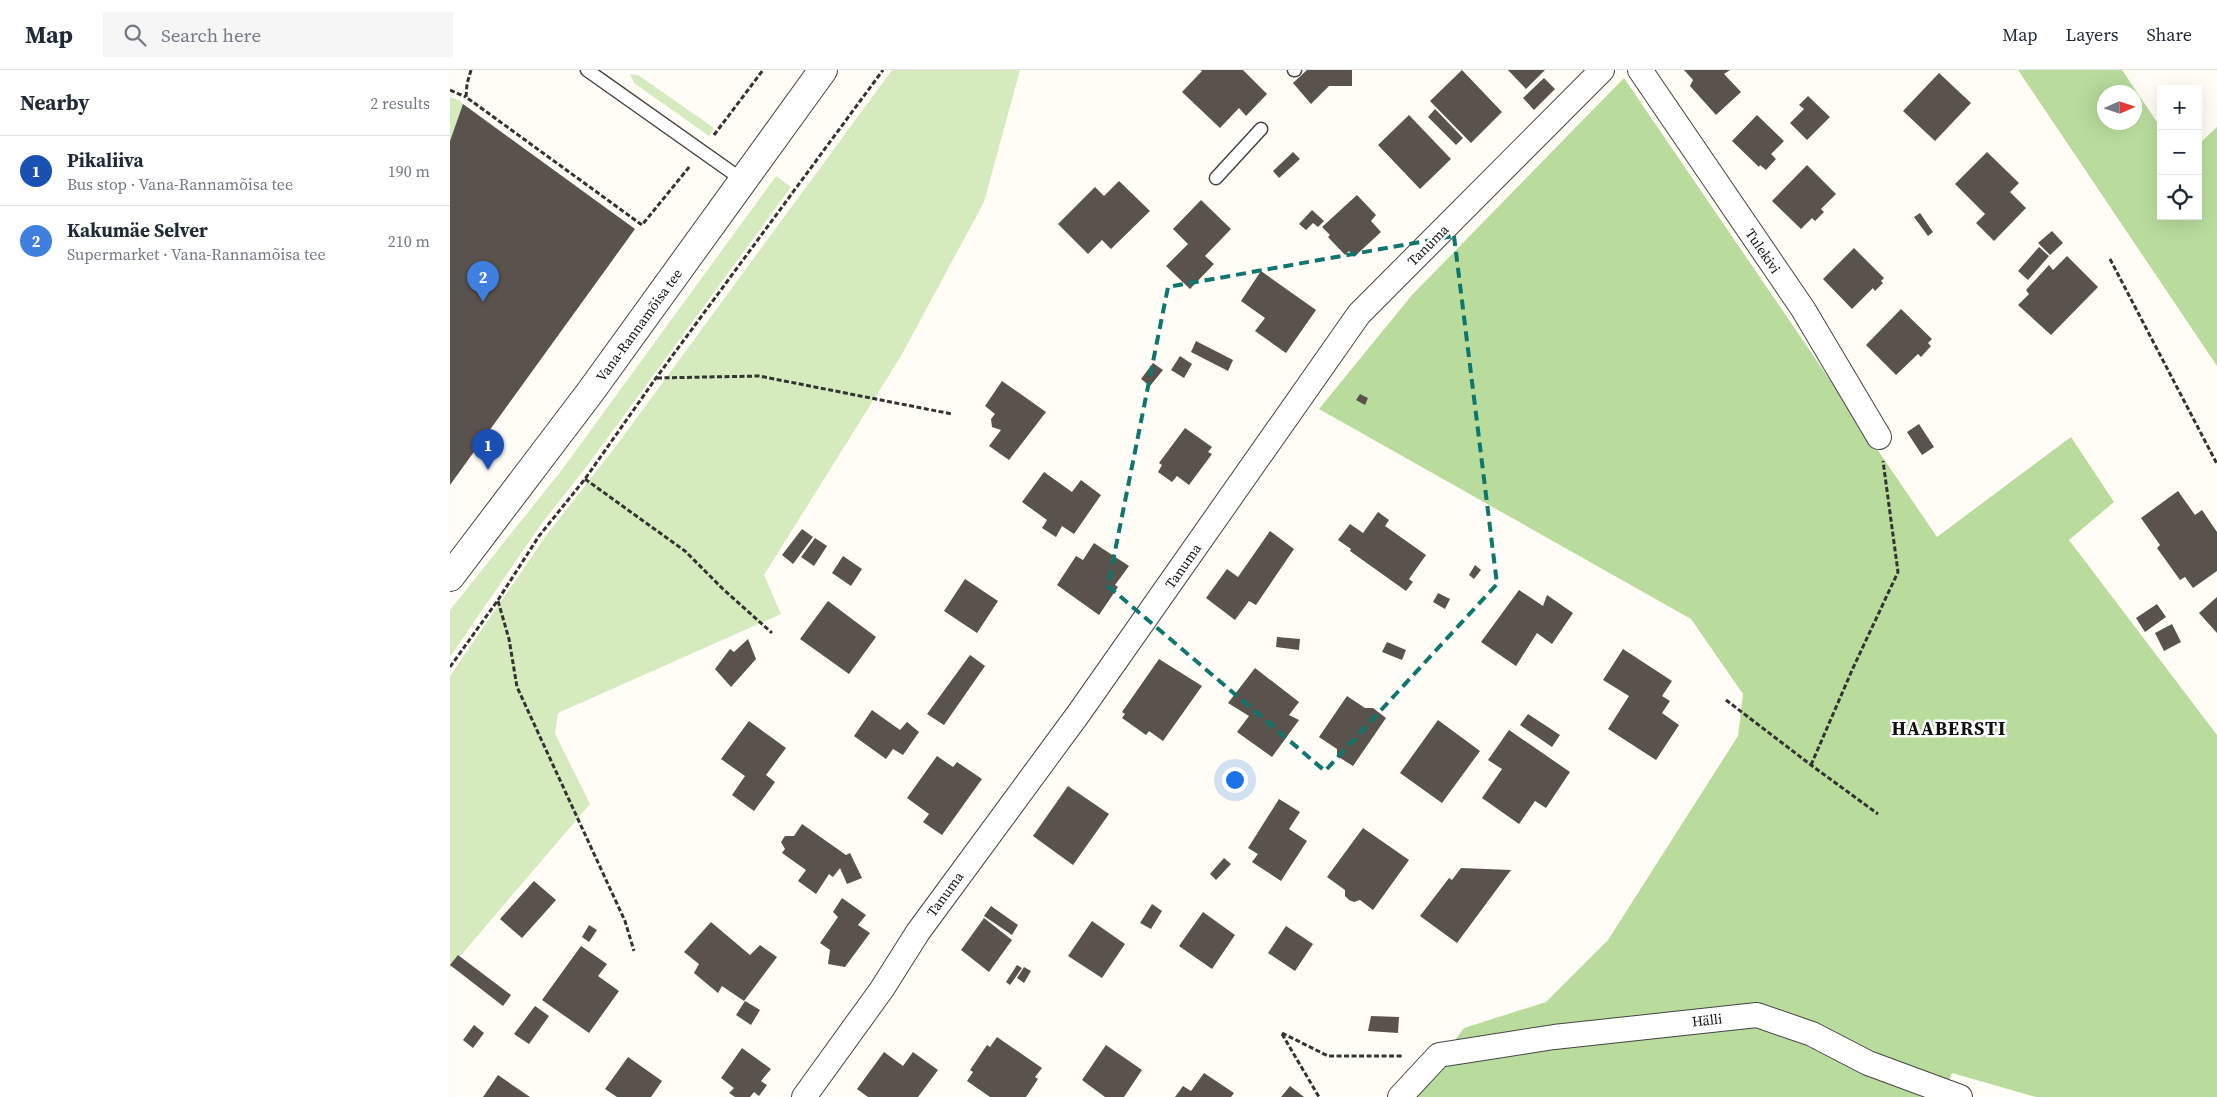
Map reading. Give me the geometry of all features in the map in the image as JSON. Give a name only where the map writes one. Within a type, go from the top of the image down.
[{"type":"street","name":"Vana-Rannamõisa tee","points":[[450,577],[591,391],[824,70]]},
{"type":"street","name":"Tanuma","points":[[804,1097],[882,989],[918,932],[1079,714],[1359,314],[1602,70]]},
{"type":"street","name":"Tulekivi","points":[[1640,70],[1803,309],[1879,437]]},
{"type":"street","name":"Hälli","points":[[1439,1055],[1554,1037],[1757,1015],[1812,1034],[1868,1062],[1960,1097]]},
{"type":"street","points":[[1400,1097],[1439,1055]]},
{"type":"lane","points":[[588,70],[744,181]]},
{"type":"lane","points":[[1216,178],[1261,129]]},
{"type":"path","points":[[466,97],[471,70]]},
{"type":"path","points":[[450,90],[466,97],[642,225],[702,151],[763,70]]},
{"type":"path","points":[[450,667],[498,600],[539,536],[585,479],[656,378],[884,70]]},
{"type":"path","points":[[2110,259],[2217,464]]},
{"type":"path","points":[[656,378],[759,376],[952,414]]},
{"type":"path","points":[[1811,765],[1853,668],[1898,572],[1879,437]]},
{"type":"path","points":[[585,479],[685,551],[723,589],[772,633]]},
{"type":"path","points":[[498,600],[509,639],[517,687],[625,921],[634,951]]},
{"type":"path","points":[[1726,700],[1878,814]]},
{"type":"path","points":[[1320,1097],[1282,1033],[1328,1056],[1439,1055]]},
{"type":"highlighted area","points":[[1454,236],[1497,584],[1325,771],[1108,586],[1168,287]]},
{"type":"green space","points":[[892,70],[1020,70],[984,202],[901,356],[764,575],[781,614],[558,713],[555,734],[590,804],[450,968],[450,676],[545,537],[616,446]]},
{"type":"green space","points":[[2018,70],[2122,70],[2132,85],[2097,85],[2097,130],[2142,130],[2142,100],[2157,122],[2157,220],[2202,220],[2202,141],[2217,127],[2217,366]]},
{"type":"green space","points":[[630,74],[638,75],[714,128],[709,136],[634,83]]},
{"type":"green space","points":[[1624,78],[1937,537],[2071,437],[2114,502],[2069,540],[2217,735],[2217,1097],[2036,1097],[1952,1073],[1943,1097],[1412,1097],[1464,1028],[1546,1002],[1608,940],[1738,736],[1743,694],[1691,619],[1319,409],[1412,295]]},
{"type":"green space","points":[[450,97],[459,100],[463,104],[450,141]]},
{"type":"green space","points":[[776,176],[791,187],[587,466],[542,523],[450,657],[450,610],[561,471]]},
{"type":"building","points":[[1200,70],[1243,70],[1267,94],[1246,116],[1239,108],[1220,128],[1182,92],[1202,71]]},
{"type":"building","points":[[1307,70],[1352,70],[1352,86],[1329,86],[1311,104],[1293,83]]},
{"type":"building","points":[[1462,70],[1502,112],[1471,143],[1430,101]]},
{"type":"building","points":[[1508,70],[1545,70],[1526,89]]},
{"type":"building","points":[[1684,70],[1730,70],[1724,74],[1741,92],[1716,115],[1690,86],[1693,80]]},
{"type":"building","points":[[1939,73],[1971,103],[1935,141],[1903,111]]},
{"type":"building","points":[[1544,78],[1555,89],[1534,110],[1523,98]]},
{"type":"building","points":[[1808,96],[1830,117],[1807,140],[1790,123],[1804,109],[1799,105]]},
{"type":"building","points":[[463,104],[635,229],[450,485],[450,141]]},
{"type":"building","points":[[1435,109],[1463,138],[1456,145],[1428,117]]},
{"type":"building","points":[[1409,115],[1451,159],[1420,189],[1378,145]]},
{"type":"building","points":[[1757,115],[1784,141],[1771,154],[1776,159],[1766,170],[1760,165],[1759,167],[1732,141]]},
{"type":"building","points":[[1293,152],[1300,159],[1279,178],[1273,171]]},
{"type":"building","points":[[1987,152],[2019,183],[2010,192],[2026,208],[1994,241],[1976,223],[1985,214],[1955,184]]},
{"type":"building","points":[[1807,165],[1836,194],[1821,209],[1824,212],[1815,221],[1812,218],[1801,229],[1772,201]]},
{"type":"building","points":[[1119,181],[1150,211],[1111,249],[1102,240],[1088,254],[1058,224],[1095,187],[1104,196]]},
{"type":"building","points":[[1357,195],[1376,215],[1371,221],[1381,232],[1354,257],[1349,251],[1345,255],[1328,237],[1330,235],[1322,227]]},
{"type":"building","points":[[1201,200],[1231,229],[1205,256],[1214,264],[1190,289],[1166,266],[1188,244],[1173,229]]},
{"type":"building","points":[[1312,210],[1324,221],[1318,227],[1313,223],[1306,230],[1299,224]]},
{"type":"building","points":[[1920,213],[1933,232],[1928,236],[1914,217]]},
{"type":"building","points":[[2052,231],[2063,243],[2050,255],[2038,243]]},
{"type":"building","points":[[2039,247],[2049,256],[2028,280],[2018,271]]},
{"type":"building","points":[[1854,248],[1884,278],[1881,281],[1883,283],[1875,291],[1873,288],[1852,309],[1823,279]]},
{"type":"building","points":[[2067,256],[2098,287],[2051,335],[2018,305],[2029,294],[2026,290],[2049,265],[2053,270]]},
{"type":"building","points":[[1261,271],[1316,310],[1286,353],[1255,331],[1265,318],[1241,301]]},
{"type":"building","points":[[1901,309],[1932,339],[1928,343],[1931,346],[1921,357],[1918,354],[1896,375],[1866,345]]},
{"type":"building","points":[[1196,341],[1233,360],[1228,371],[1191,352]]},
{"type":"building","points":[[1180,356],[1192,364],[1184,378],[1171,370]]},
{"type":"building","points":[[1153,363],[1163,370],[1150,386],[1141,379]]},
{"type":"building","points":[[1002,381],[1046,412],[1009,460],[989,446],[1001,430],[992,427],[991,419],[995,414],[985,406]]},
{"type":"building","points":[[1360,394],[1368,398],[1365,405],[1356,400]]},
{"type":"building","points":[[1919,424],[1934,447],[1922,455],[1907,432]]},
{"type":"building","points":[[1185,428],[1212,447],[1208,452],[1212,454],[1189,485],[1177,476],[1172,482],[1158,472],[1162,465],[1159,463]]},
{"type":"building","points":[[1044,472],[1072,492],[1081,480],[1101,495],[1074,534],[1062,526],[1056,537],[1042,528],[1047,520],[1022,502]]},
{"type":"building","points":[[2178,491],[2195,515],[2202,510],[2217,532],[2217,571],[2193,588],[2185,577],[2180,580],[2157,548],[2160,545],[2141,518]]},
{"type":"building","points":[[1378,512],[1389,520],[1385,526],[1426,555],[1409,579],[1413,582],[1406,591],[1350,551],[1351,549],[1338,540],[1350,524],[1363,533]]},
{"type":"building","points":[[802,529],[813,537],[793,564],[782,555]]},
{"type":"building","points":[[1270,531],[1294,549],[1256,605],[1249,601],[1235,620],[1206,598],[1227,569],[1238,577]]},
{"type":"building","points":[[815,538],[827,546],[814,566],[801,557]]},
{"type":"building","points":[[1094,543],[1129,566],[1115,585],[1118,587],[1099,615],[1057,585],[1076,556],[1083,560]]},
{"type":"building","points":[[843,556],[862,569],[851,586],[832,573]]},
{"type":"building","points":[[1475,565],[1481,570],[1474,579],[1469,575]]},
{"type":"building","points":[[965,579],[998,601],[977,633],[944,611]]},
{"type":"building","points":[[1519,590],[1543,606],[1547,595],[1573,613],[1552,644],[1537,633],[1516,666],[1481,642]]},
{"type":"building","points":[[1438,593],[1450,599],[1445,609],[1433,602]]},
{"type":"building","points":[[2217,597],[2217,633],[2199,613]]},
{"type":"building","points":[[828,601],[876,637],[849,674],[800,639]]},
{"type":"building","points":[[2157,604],[2166,617],[2145,632],[2136,618]]},
{"type":"building","points":[[2172,624],[2181,642],[2164,651],[2155,633]]},
{"type":"building","points":[[1277,637],[1300,639],[1299,650],[1276,647]]},
{"type":"building","points":[[748,639],[756,659],[731,687],[715,669],[730,649],[734,652]]},
{"type":"building","points":[[1387,642],[1406,650],[1402,660],[1382,652]]},
{"type":"building","points":[[1623,649],[1672,681],[1662,696],[1670,701],[1662,713],[1679,725],[1656,760],[1608,729],[1629,696],[1603,680]]},
{"type":"building","points":[[970,655],[985,666],[944,725],[927,714]]},
{"type":"building","points":[[1159,659],[1202,686],[1163,741],[1149,731],[1146,735],[1122,718],[1125,714],[1122,712]]},
{"type":"building","points":[[1255,668],[1299,702],[1289,715],[1299,720],[1272,757],[1237,732],[1249,716],[1228,703]]},
{"type":"building","points":[[1347,696],[1365,708],[1373,708],[1386,718],[1353,766],[1337,756],[1337,749],[1319,737]]},
{"type":"building","points":[[872,710],[900,730],[907,722],[919,732],[903,755],[893,749],[886,759],[854,736]]},
{"type":"building","points":[[1528,714],[1560,735],[1552,747],[1520,725]]},
{"type":"building","points":[[1438,720],[1480,751],[1442,803],[1400,773]]},
{"type":"building","points":[[749,721],[786,748],[766,775],[775,782],[754,811],[732,795],[745,776],[721,759]]},
{"type":"building","points":[[1509,730],[1570,772],[1546,808],[1535,801],[1519,824],[1482,798],[1502,769],[1488,760]]},
{"type":"building","points":[[937,756],[953,767],[957,762],[982,779],[942,835],[923,822],[929,814],[907,798]]},
{"type":"building","points":[[1068,786],[1109,814],[1073,865],[1033,836]]},
{"type":"building","points":[[1279,799],[1300,812],[1289,829],[1307,841],[1281,881],[1252,862],[1258,854],[1248,848]]},
{"type":"building","points":[[802,824],[846,855],[850,853],[862,878],[847,884],[840,868],[833,877],[829,874],[816,894],[798,881],[806,870],[782,853],[785,849],[781,842],[785,836],[794,836]]},
{"type":"building","points":[[1363,828],[1409,860],[1373,910],[1360,900],[1354,902],[1349,900],[1345,896],[1345,890],[1327,877]]},
{"type":"building","points":[[1224,858],[1231,864],[1216,880],[1210,874]]},
{"type":"building","points":[[1461,868],[1511,870],[1457,943],[1420,916],[1449,878],[1452,880]]},
{"type":"building","points":[[534,881],[556,900],[522,938],[500,919]]},
{"type":"building","points":[[842,898],[866,915],[858,925],[870,933],[845,967],[828,964],[830,950],[820,943],[838,917],[833,912]]},
{"type":"building","points":[[1152,904],[1162,911],[1151,929],[1140,923]]},
{"type":"building","points":[[991,906],[1018,925],[1012,935],[984,916]]},
{"type":"building","points":[[1203,912],[1235,935],[1212,969],[1179,946]]},
{"type":"building","points":[[984,918],[1012,940],[989,972],[961,950]]},
{"type":"building","points":[[1092,921],[1125,944],[1102,978],[1068,956]]},
{"type":"building","points":[[711,922],[750,955],[760,945],[777,957],[744,1001],[722,986],[718,993],[694,973],[699,964],[684,952]]},
{"type":"building","points":[[589,925],[597,930],[589,942],[582,937]]},
{"type":"building","points":[[1286,926],[1313,944],[1295,971],[1268,953]]},
{"type":"building","points":[[581,946],[607,964],[598,976],[619,991],[589,1033],[542,1000]]},
{"type":"building","points":[[458,955],[511,995],[503,1006],[450,965]]},
{"type":"building","points":[[1017,965],[1022,968],[1010,985],[1006,982]]},
{"type":"building","points":[[1024,967],[1031,971],[1024,983],[1017,978]]},
{"type":"building","points":[[745,1001],[760,1010],[751,1025],[736,1015]]},
{"type":"building","points":[[535,1006],[549,1016],[529,1044],[514,1034]]},
{"type":"building","points":[[1371,1016],[1399,1017],[1398,1033],[1368,1031]]},
{"type":"building","points":[[474,1025],[484,1033],[473,1048],[463,1040]]},
{"type":"building","points":[[997,1037],[1042,1068],[1035,1077],[1038,1079],[1026,1097],[990,1097],[967,1081],[973,1072],[970,1070],[987,1045],[990,1047]]},
{"type":"building","points":[[1106,1045],[1142,1070],[1124,1097],[1105,1097],[1082,1080]]},
{"type":"building","points":[[742,1048],[771,1069],[761,1081],[767,1085],[759,1096],[754,1092],[750,1097],[735,1097],[729,1093],[734,1088],[721,1078]]},
{"type":"building","points":[[884,1052],[903,1066],[913,1052],[938,1070],[918,1097],[868,1097],[857,1089]]},
{"type":"building","points":[[628,1057],[662,1081],[651,1097],[617,1097],[605,1089]]},
{"type":"building","points":[[1204,1073],[1234,1093],[1231,1097],[1175,1097],[1183,1086],[1191,1091]]},
{"type":"building","points":[[498,1075],[530,1097],[483,1097]]},
{"type":"building","points":[[1290,1086],[1304,1097],[1281,1097]]},
{"type":"place","name":"Kakumäe Selver","points":[[483,302]]},
{"type":"place","name":"Pikaliiva","points":[[488,470]]},
{"type":"district","name":"HAABERSTI","points":[[1949,728]]}]
